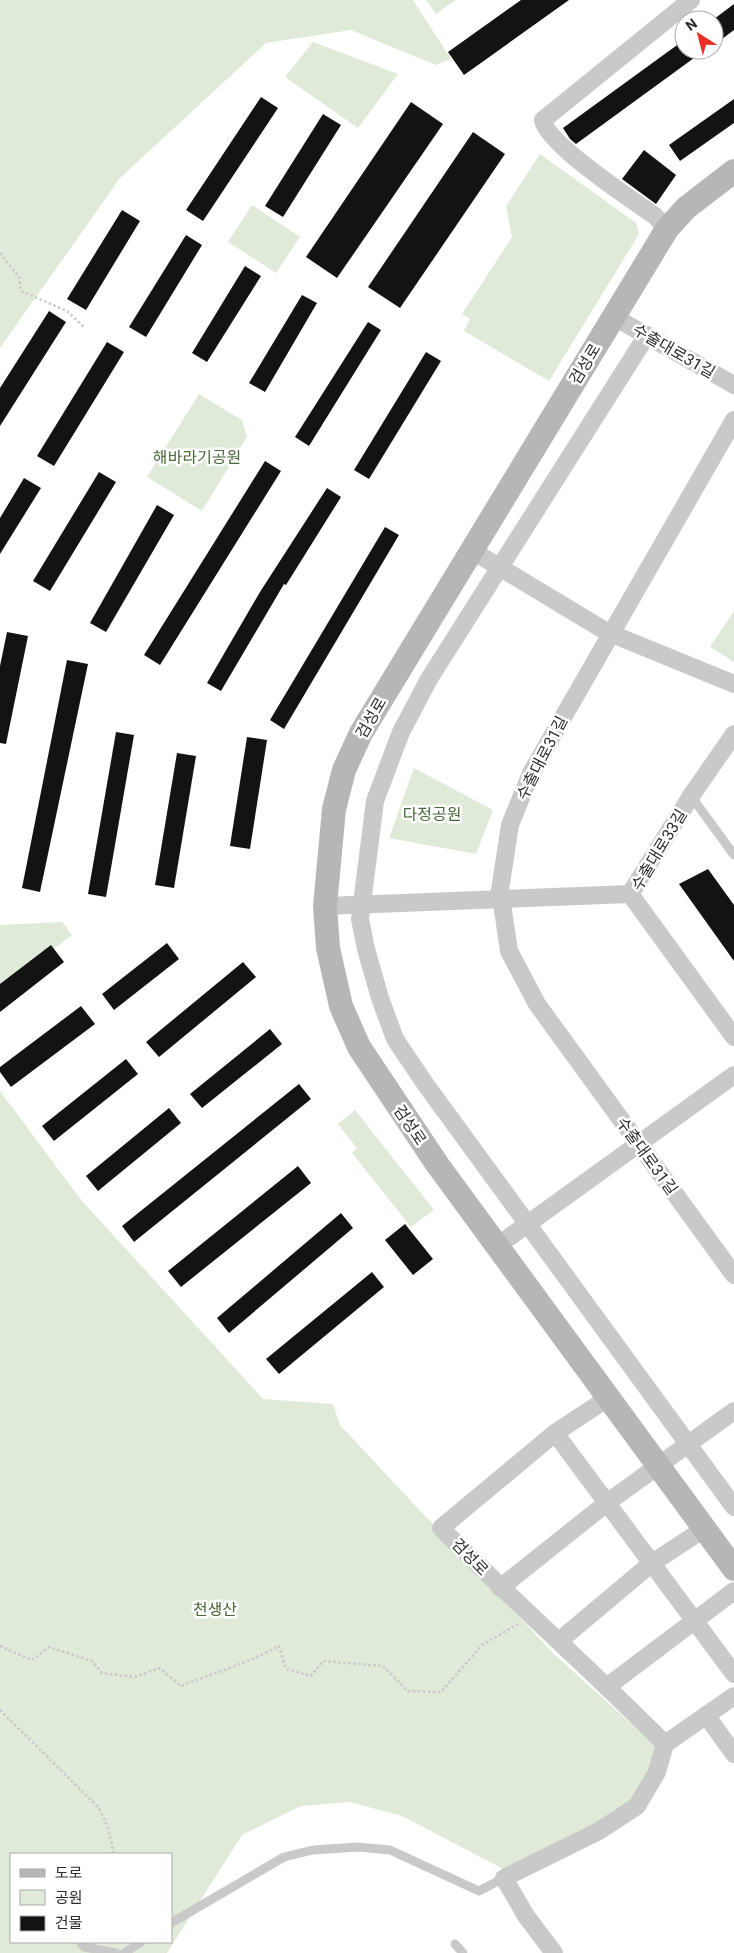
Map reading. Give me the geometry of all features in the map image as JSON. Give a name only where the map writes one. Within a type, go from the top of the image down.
[{"type":"street","points":[[667,229],[655,216],[565,149],[544,128],[543,120],[691,0]]},
{"type":"street","name":"검성로","points":[[734,171],[686,208],[667,229],[361,733],[344,770],[334,809],[325,906],[328,948],[341,1006],[359,1047],[436,1164],[734,1569]]},
{"type":"street","name":"수출대로31길","points":[[614,316],[734,385]]},
{"type":"street","points":[[647,335],[498,566],[429,679],[401,732],[375,801],[360,919],[366,949],[380,998],[395,1039],[527,1224],[734,1507]]},
{"type":"street","name":"수출대로31길","points":[[734,420],[531,773],[510,825],[500,890],[509,951],[537,1004],[734,1276]]},
{"type":"street","points":[[471,550],[611,634],[734,684]]},
{"type":"street","name":"수출대로33길","points":[[734,734],[691,796],[630,894],[734,1037]]},
{"type":"street","points":[[325,906],[630,894]]},
{"type":"street","points":[[497,1246],[734,1075]]},
{"type":"street","name":"검성로","points":[[608,1398],[555,1433],[441,1528],[500,1588],[608,1686],[665,1744]]},
{"type":"street","name":"검성로","points":[[500,1588],[608,1502],[734,1410]]},
{"type":"street","points":[[555,1433],[696,1620],[734,1674]]},
{"type":"street","points":[[559,1642],[652,1562],[704,1529]]},
{"type":"street","points":[[608,1686],[734,1591]]},
{"type":"street","points":[[554,1953],[526,1916],[504,1878],[599,1831],[636,1806],[657,1772],[665,1744],[734,1696]]},
{"type":"street","points":[[706,1715],[734,1754]]},
{"type":"lane","points":[[691,796],[734,855]]},
{"type":"lane","points":[[172,1922],[284,1857],[313,1850],[358,1847],[390,1850],[479,1891],[504,1878]]},
{"type":"lane","points":[[81,1943],[84,1947],[116,1953]]},
{"type":"lane","points":[[124,1953],[139,1943]]},
{"type":"lane","points":[[455,1944],[463,1953]]},
{"type":"path","points":[[0,253],[19,277],[21,291],[67,312],[85,328]]},
{"type":"path","points":[[0,1646],[32,1660],[49,1647],[92,1661],[102,1673],[135,1678],[159,1668],[181,1686],[258,1658],[279,1646],[286,1669],[311,1676],[323,1661],[383,1666],[408,1691],[441,1692],[482,1645],[531,1616]]},
{"type":"path","points":[[0,1710],[99,1808],[108,1828],[114,1853]]},
{"type":"green space","points":[[0,0],[413,0],[451,59],[436,65],[351,30],[266,43],[120,178],[0,348]]},
{"type":"green space","points":[[426,0],[456,0],[436,14]]},
{"type":"green space","points":[[313,42],[398,74],[358,128],[285,77]]},
{"type":"green space","points":[[540,154],[636,223],[639,234],[549,381],[464,331],[470,319],[462,314],[512,237],[506,206]]},
{"type":"green space","points":[[252,205],[300,237],[276,273],[228,242]]},
{"type":"green space","name":"해바라기공원","points":[[199,394],[242,420],[247,437],[202,511],[147,477]]},
{"type":"green space","points":[[734,611],[734,662],[710,647]]},
{"type":"green space","name":"다정공원","points":[[414,768],[493,810],[476,854],[389,838]]},
{"type":"green space","points":[[62,922],[72,935],[0,990],[0,925]]},
{"type":"green space","name":"천생산","points":[[0,1091],[82,1201],[263,1399],[333,1404],[340,1425],[553,1653],[657,1747],[651,1774],[633,1805],[507,1871],[402,1816],[350,1802],[301,1806],[242,1835],[167,1953],[0,1953]]},
{"type":"green space","points":[[355,1110],[434,1210],[411,1227],[352,1153],[357,1148],[338,1124]]},
{"type":"building","points":[[521,0],[569,0],[464,75],[448,52]]},
{"type":"building","points":[[734,4],[734,30],[724,38],[724,12]]},
{"type":"building","points":[[674,47],[674,60],[691,60],[576,144],[570,139],[563,128]]},
{"type":"building","points":[[261,97],[278,108],[203,221],[186,210]]},
{"type":"building","points":[[734,99],[734,123],[680,161],[669,145]]},
{"type":"building","points":[[411,102],[443,124],[337,278],[306,257]]},
{"type":"building","points":[[323,114],[341,125],[283,217],[265,206]]},
{"type":"building","points":[[473,132],[505,154],[400,308],[368,287]]},
{"type":"building","points":[[644,150],[676,175],[656,204],[622,179]]},
{"type":"building","points":[[122,210],[140,221],[86,310],[67,299]]},
{"type":"building","points":[[186,235],[202,245],[146,337],[129,327]]},
{"type":"building","points":[[245,266],[261,276],[207,362],[192,353]]},
{"type":"building","points":[[302,295],[317,303],[265,392],[249,383]]},
{"type":"building","points":[[49,311],[66,322],[0,426],[0,388]]},
{"type":"building","points":[[368,322],[381,330],[309,446],[295,437]]},
{"type":"building","points":[[107,342],[124,352],[54,466],[37,456]]},
{"type":"building","points":[[426,352],[441,361],[369,479],[354,470]]},
{"type":"building","points":[[265,461],[281,471],[160,665],[144,655]]},
{"type":"building","points":[[99,472],[116,482],[50,591],[33,581]]},
{"type":"building","points":[[24,478],[41,488],[0,554],[0,518]]},
{"type":"building","points":[[327,488],[341,497],[286,585],[284,584],[221,691],[207,683],[260,592]]},
{"type":"building","points":[[157,505],[174,515],[106,632],[90,623]]},
{"type":"building","points":[[385,527],[399,535],[284,729],[270,720]]},
{"type":"building","points":[[7,632],[28,636],[6,744],[0,743],[0,666]]},
{"type":"building","points":[[67,660],[88,664],[40,892],[22,888]]},
{"type":"building","points":[[116,732],[134,735],[106,897],[88,894]]},
{"type":"building","points":[[247,737],[267,740],[250,849],[230,846]]},
{"type":"building","points":[[177,753],[196,756],[174,888],[155,885]]},
{"type":"building","points":[[708,869],[734,905],[734,961],[679,884]]},
{"type":"building","points":[[167,943],[179,959],[114,1010],[102,994]]},
{"type":"building","points":[[51,945],[64,962],[0,1012],[0,984]]},
{"type":"building","points":[[243,962],[256,977],[159,1057],[146,1042]]},
{"type":"building","points":[[81,1006],[95,1024],[11,1087],[0,1072],[0,1067]]},
{"type":"building","points":[[270,1029],[282,1044],[202,1108],[190,1094]]},
{"type":"building","points":[[126,1059],[138,1074],[54,1141],[42,1126]]},
{"type":"building","points":[[299,1084],[311,1099],[134,1242],[122,1226]]},
{"type":"building","points":[[169,1108],[181,1123],[98,1191],[86,1176]]},
{"type":"building","points":[[298,1166],[311,1183],[181,1287],[168,1271]]},
{"type":"building","points":[[341,1213],[353,1228],[229,1333],[217,1318]]},
{"type":"building","points":[[405,1224],[433,1259],[413,1275],[385,1240]]},
{"type":"building","points":[[372,1272],[384,1287],[279,1374],[266,1359]]}]
